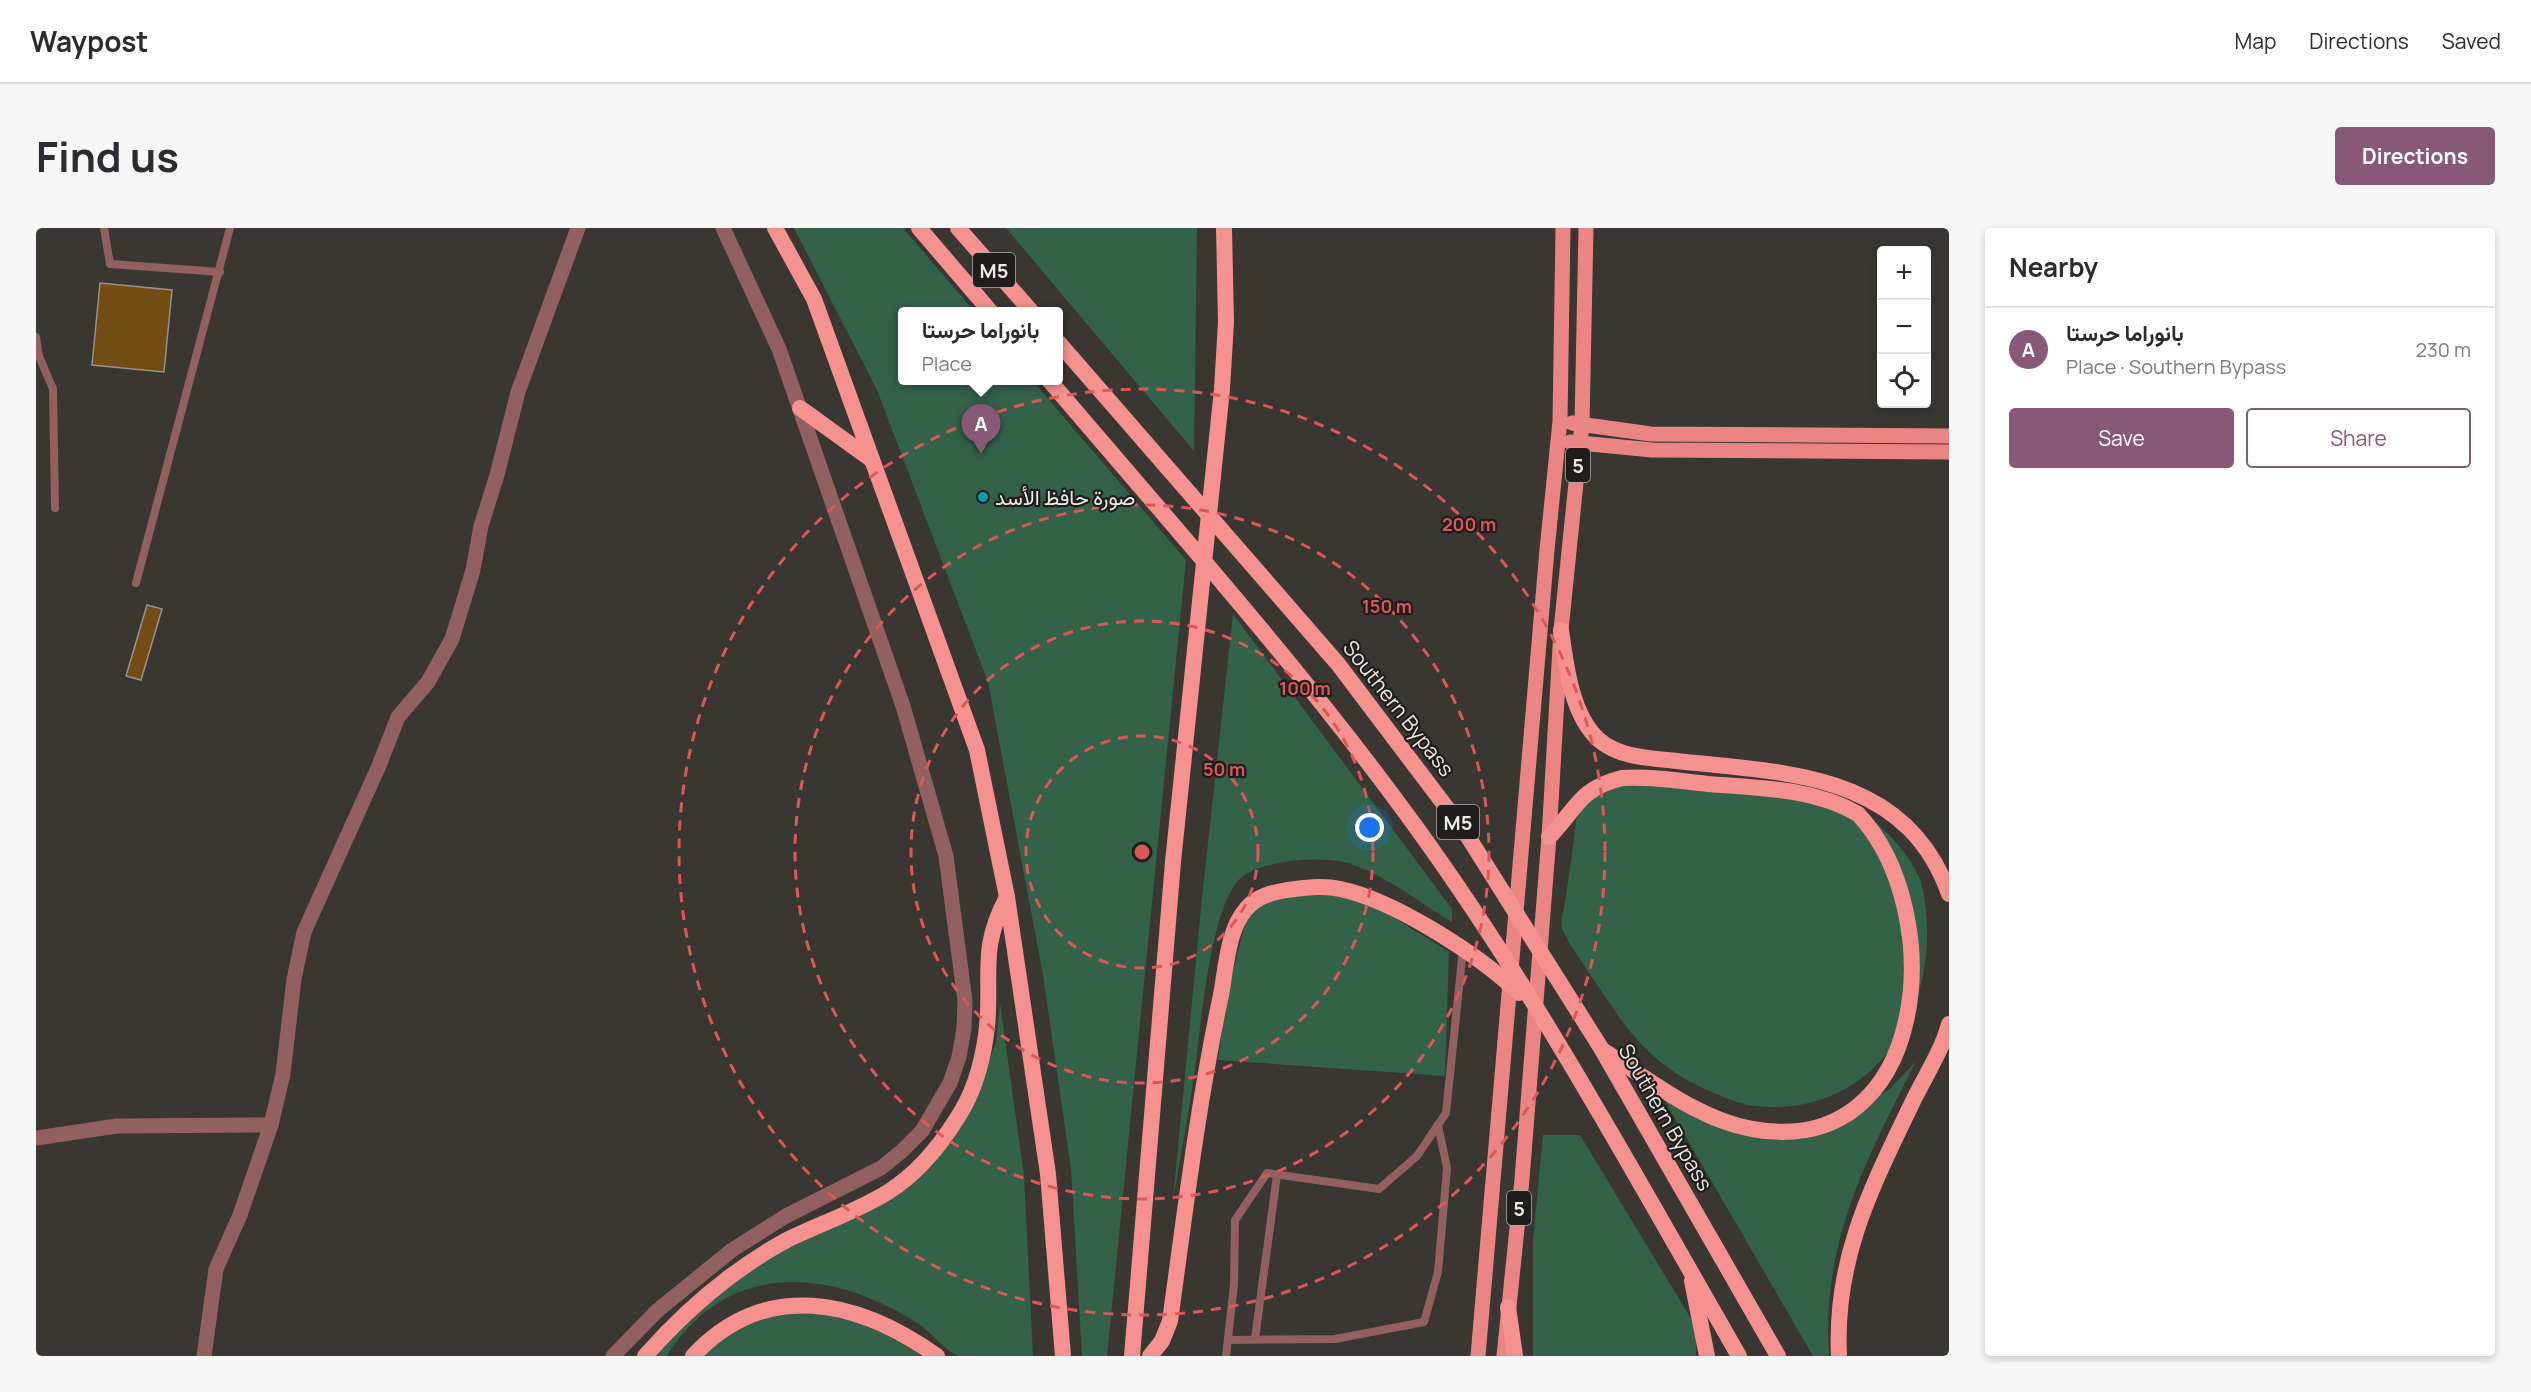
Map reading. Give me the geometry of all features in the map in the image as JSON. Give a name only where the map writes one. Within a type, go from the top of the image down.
[{"type":"highway","points":[[775,228],[814,299],[977,750],[1007,897],[1048,1174],[1063,1356]]},
{"type":"highway","name":"M5","points":[[919,228],[986,307]]},
{"type":"highway","name":"M5","points":[[958,228],[1027,307]]},
{"type":"highway","points":[[1132,1356],[1173,862],[1222,389],[1226,322],[1224,228]]},
{"type":"highway","name":"Southern Bypass","points":[[1063,348],[1351,682],[1465,832],[1601,1048],[1778,1356]]},
{"type":"highway","name":"M5","points":[[1052,385],[1327,708],[1418,829],[1541,1014],[1739,1356]]},
{"type":"highway","points":[[800,408],[873,461]]},
{"type":"highway","points":[[1561,630],[1569,677],[1585,722],[1609,747],[1644,757],[1805,775],[1844,787],[1874,801],[1911,831],[1938,869],[1949,894]]},
{"type":"highway","points":[[1549,837],[1583,796],[1595,787],[1622,778],[1636,777],[1775,790],[1820,798],[1856,813],[1872,823],[1903,852]]},
{"type":"highway","points":[[1923,879],[1937,909]]},
{"type":"highway","points":[[1150,1356],[1161,1341],[1170,1321],[1212,1036],[1234,933],[1246,909],[1260,898],[1276,892],[1312,887],[1341,889],[1410,918],[1463,948],[1494,969],[1541,1014]]},
{"type":"highway","points":[[645,1356],[678,1321],[729,1278],[785,1242],[888,1192],[908,1176],[942,1139],[969,1096],[980,1064],[987,1033],[990,941],[1007,897]]},
{"type":"highway","points":[[1839,1356],[1842,1282],[1854,1234],[1871,1187],[1938,1030],[1940,1007]]},
{"type":"highway","points":[[1601,1048],[1705,1113],[1728,1123],[1778,1131],[1811,1127],[1851,1114],[1880,1098],[1905,1071]]},
{"type":"highway","points":[[1692,1274],[1707,1356]]},
{"type":"highway","points":[[693,1356],[711,1337],[755,1312],[783,1307],[812,1306],[869,1317],[896,1329],[937,1356]]},
{"type":"highway","points":[[1508,1307],[1515,1356]]},
{"type":"main road","name":"5","points":[[1478,1356],[1560,421],[1564,288],[1563,228]]},
{"type":"main road","name":"5","points":[[1504,1356],[1522,1179],[1549,837],[1555,701],[1581,444],[1586,228]]},
{"type":"main road","points":[[1564,288],[1585,287]]},
{"type":"main road","points":[[1560,421],[1651,434],[1944,444]]},
{"type":"main road","points":[[1558,440],[1581,444],[1664,450],[1944,444]]},
{"type":"main road","points":[[1535,698],[1555,701]]},
{"type":"street","points":[[204,1356],[216,1269],[240,1215],[271,1125],[283,1074],[294,979],[304,932],[378,768],[398,717],[428,682],[452,639],[473,570],[481,526],[497,475],[518,392],[578,228]]},
{"type":"street","points":[[613,1356],[658,1310],[732,1250],[786,1216],[872,1173],[903,1151],[938,1108],[959,1057],[965,1001],[946,856],[903,706],[779,349],[723,228]]},
{"type":"street","points":[[36,1138],[117,1126],[271,1125]]},
{"type":"lane","points":[[104,228],[110,264],[220,272]]},
{"type":"lane","points":[[135,583],[230,228]]},
{"type":"lane","points":[[36,338],[38,359],[53,389],[55,508]]},
{"type":"lane","points":[[1226,1356],[1234,1285],[1235,1220],[1267,1173],[1379,1189],[1417,1156],[1446,1113],[1463,948]]},
{"type":"lane","points":[[1228,1340],[1335,1339],[1424,1322],[1438,1272],[1447,1168],[1438,1125]]},
{"type":"lane","points":[[1255,1339],[1277,1175]]},
{"type":"green space","points":[[794,228],[903,228],[971,307],[898,307],[898,385],[1036,385],[1186,560],[1107,1356],[1082,1356],[1071,1169],[1043,975],[988,682],[877,390]]},
{"type":"green space","points":[[1006,228],[1197,228],[1194,451]]},
{"type":"green space","points":[[1233,614],[1452,909],[1452,922],[1372,872],[1344,862],[1320,859],[1277,863],[1252,871],[1242,877],[1231,892],[1221,914],[1214,942],[1173,1200],[1202,898]]},
{"type":"green space","points":[[1619,776],[1853,805],[1883,829],[1901,848],[1921,882],[1927,925],[1924,967],[1914,1007],[1895,1042],[1870,1072],[1837,1093],[1798,1105],[1754,1106],[1736,1102],[1692,1083],[1665,1065],[1630,1032],[1576,954],[1562,928],[1578,807]]},
{"type":"green space","points":[[1277,889],[1363,898],[1449,952],[1445,1076],[1218,1060],[1228,989],[1247,917]]},
{"type":"green space","points":[[1000,1003],[1024,1176],[1033,1356],[959,1356],[949,1351],[920,1325],[887,1306],[852,1292],[818,1284],[784,1282],[751,1288],[720,1302],[692,1324],[667,1356],[645,1356],[738,1272],[887,1193],[972,1106],[996,1043]]},
{"type":"green space","points":[[1916,1061],[1865,1167],[1840,1238],[1832,1276],[1828,1315],[1829,1356],[1813,1356],[1654,1082],[1710,1113],[1787,1128],[1855,1111],[1891,1088]]},
{"type":"green space","points":[[1543,1135],[1580,1135],[1696,1327],[1696,1356],[1533,1356],[1533,1241]]},
{"type":"green space","points":[[823,1308],[906,1343],[921,1356],[693,1356],[754,1312]]},
{"type":"building","points":[[100,283],[172,290],[164,372],[92,365]]},
{"type":"building","points":[[147,605],[162,609],[141,680],[126,676]]},
{"type":"place","name":"بانوراما حرستا","points":[[981,454]]},
{"type":"place","name":"صورة حافظ الأسد","points":[[983,497]]}]
